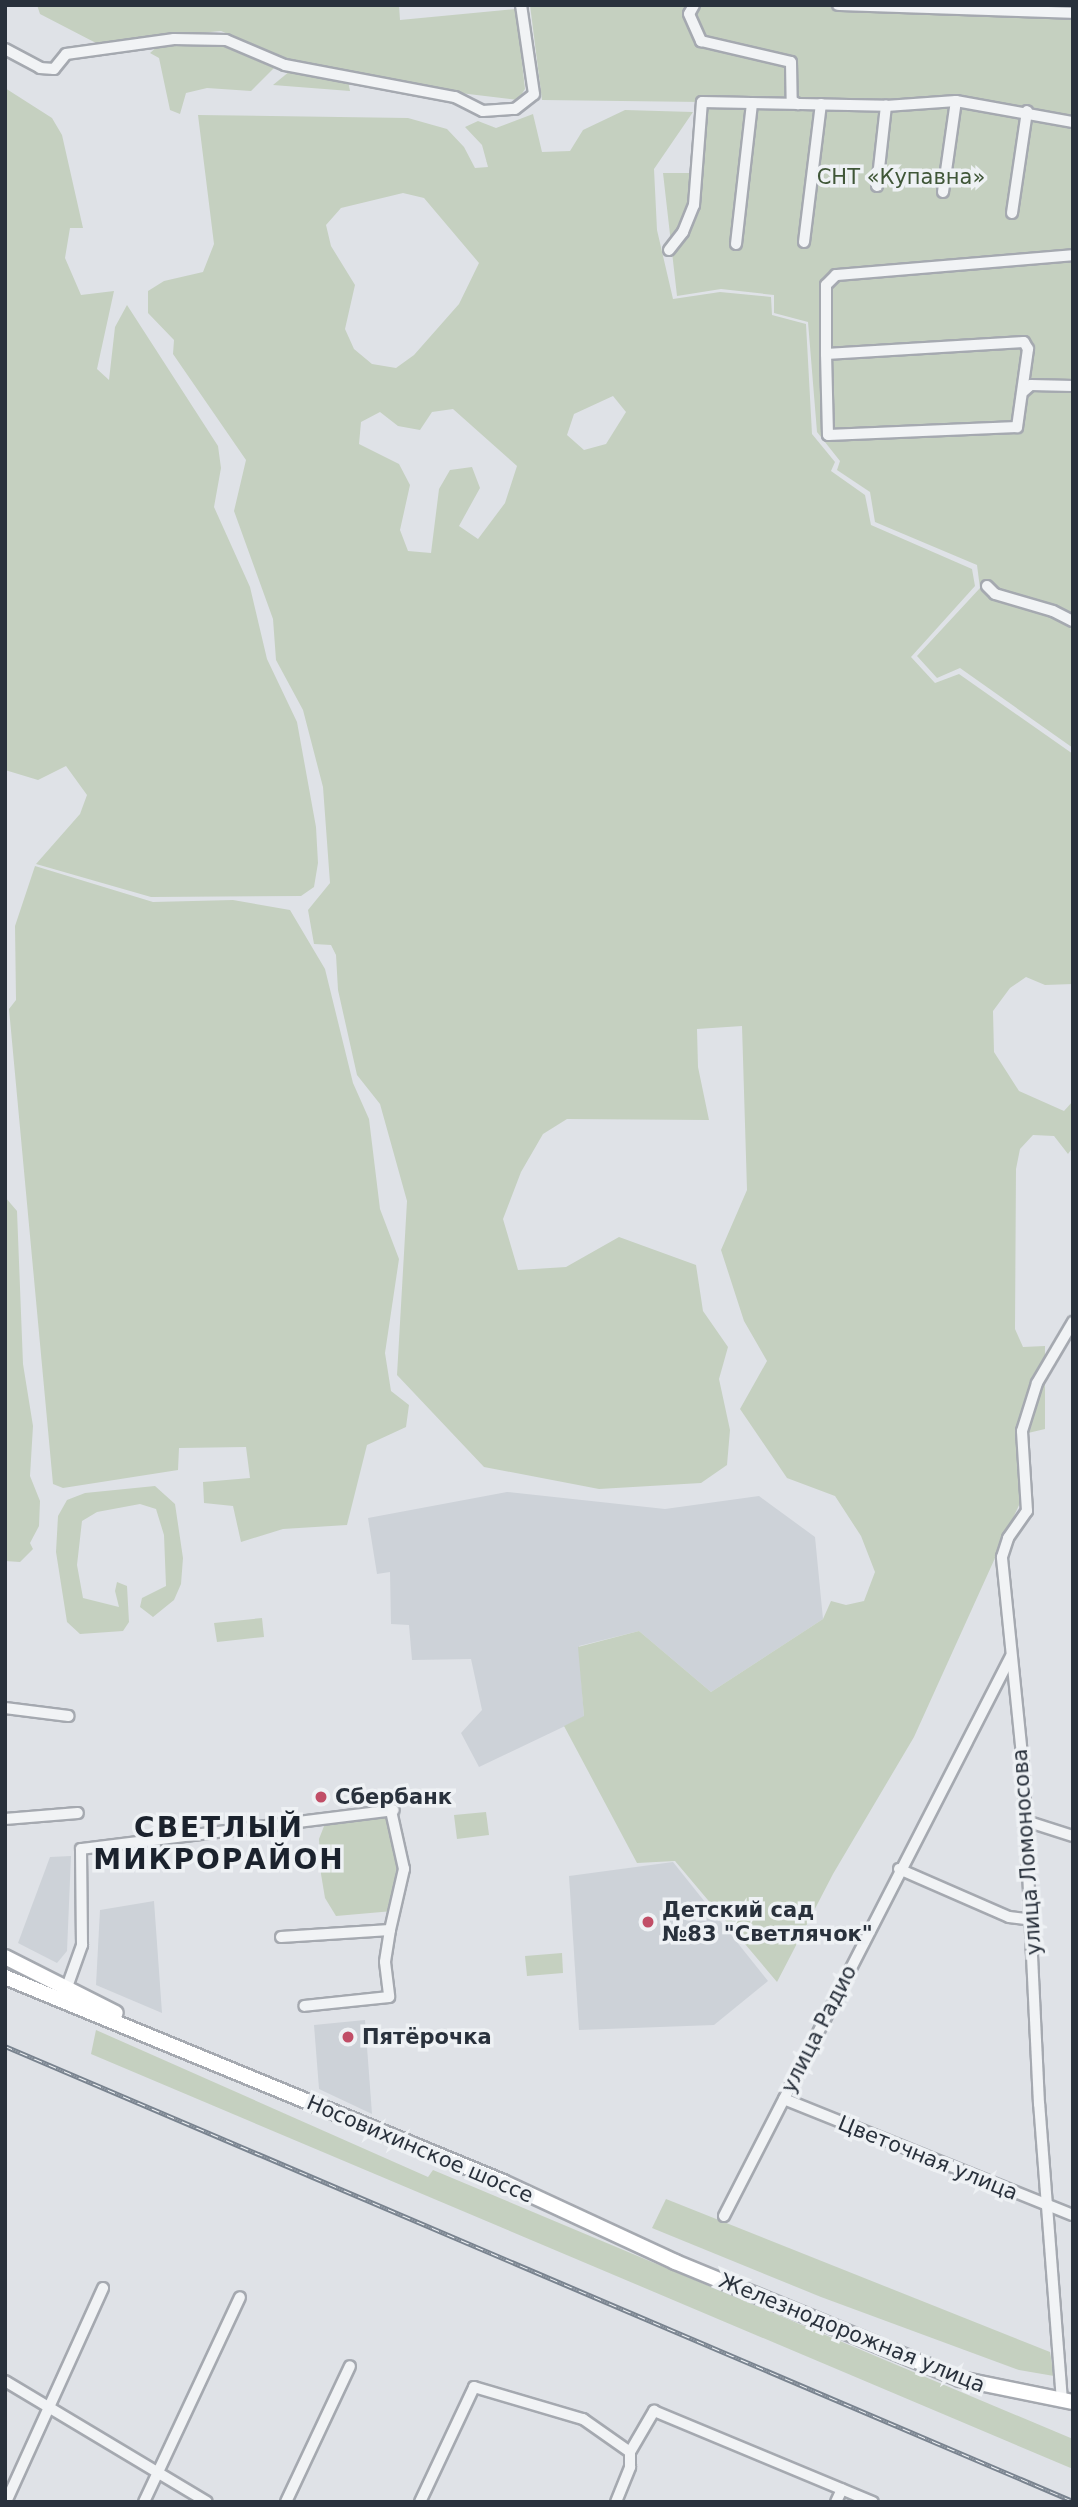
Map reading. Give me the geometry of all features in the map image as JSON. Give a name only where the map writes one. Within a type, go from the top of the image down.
[{"type":"main road","name":"Носовихинское шоссе","points":[[5,1957],[163,2039]]},
{"type":"main road","name":"Носовихинское шоссе","points":[[5,1977],[163,2039],[503,2182],[675,2262]]},
{"type":"main road","name":"Железнодорожная улица","points":[[675,2262],[960,2379],[1068,2401]]},
{"type":"street","points":[[5,49],[40,68],[54,69],[65,54],[174,39],[226,40],[285,65],[455,97],[484,111],[515,109],[534,94],[521,5]]},
{"type":"street","points":[[838,5],[991,8],[1073,13]]},
{"type":"street","points":[[692,9],[701,41],[791,62],[792,101],[799,104]]},
{"type":"street","points":[[943,192],[956,101]]},
{"type":"street","points":[[669,250],[683,232],[694,205],[702,102],[886,106],[956,101],[1027,111],[1073,122]]},
{"type":"street","points":[[736,244],[752,103]]},
{"type":"street","points":[[804,242],[821,104]]},
{"type":"street","points":[[877,186],[886,106]]},
{"type":"street","points":[[1012,213],[1027,111]]},
{"type":"street","points":[[826,354],[1020,341],[1028,349],[1021,379],[1024,391],[1017,427],[828,435],[826,354],[826,285],[831,277],[1073,255]]},
{"type":"street","points":[[1024,391],[1031,384],[1073,386]]},
{"type":"street","points":[[988,586],[995,594],[1054,611],[1073,621]]},
{"type":"street","name":"улица Ломоносова","points":[[1068,2401],[1047,2205],[1026,1821],[1002,1557],[1008,1538],[1027,1511],[1022,1431],[1037,1383],[1073,1322]]},
{"type":"street","name":"улица Радио","points":[[724,2216],[899,1869],[1012,1654]]},
{"type":"street","points":[[5,1708],[68,1716]]},
{"type":"street","points":[[67,1987],[82,1945],[82,1849],[392,1811],[404,1869],[385,1962],[389,1997],[304,2006]]},
{"type":"street","points":[[5,1819],[78,1813]]},
{"type":"street","points":[[1026,1821],[1073,1836]]},
{"type":"street","points":[[899,1869],[1009,1917],[1032,1920]]},
{"type":"street","points":[[281,1937],[390,1930]]},
{"type":"street","name":"Цветочная улица","points":[[784,2099],[1073,2215]]},
{"type":"street","points":[[6,2502],[103,2288]]},
{"type":"street","points":[[144,2502],[240,2297]]},
{"type":"street","points":[[286,2502],[350,2366]]},
{"type":"street","points":[[5,2381],[159,2469],[207,2502]]},
{"type":"street","points":[[420,2502],[474,2387],[583,2419],[629,2452]]},
{"type":"street","points":[[616,2502],[630,2467],[629,2452],[654,2411],[873,2502]]},
{"type":"street","points":[[836,2502],[842,2489]]},
{"type":"shaded area","points":[[507,1492],[665,1509],[759,1496],[815,1537],[823,1619],[711,1692],[639,1631],[579,1646],[584,1717],[479,1767],[461,1733],[482,1710],[471,1659],[412,1660],[409,1625],[391,1624],[390,1572],[377,1574],[368,1518]]},
{"type":"shaded area","points":[[71,1856],[67,1951],[57,1963],[18,1943],[50,1857]]},
{"type":"shaded area","name":"Детский сад №83 \"Светлячок\"","points":[[673,1862],[768,1981],[714,2025],[579,2030],[569,1876]]},
{"type":"shaded area","points":[[154,1901],[162,2013],[96,1985],[100,1910]]},
{"type":"shaded area","points":[[365,2020],[372,2114],[319,2089],[314,2025]]},
{"type":"green space","points":[[37,5],[399,5],[400,20],[516,9],[525,89],[518,100],[410,87],[278,56],[221,31],[96,43],[40,14]]},
{"type":"green space","name":"СНТ «Купавна»","points":[[530,5],[1073,5],[1073,748],[960,668],[937,678],[917,656],[980,588],[977,565],[875,522],[870,492],[837,470],[840,461],[817,432],[808,322],[774,313],[774,295],[721,289],[677,296],[663,173],[704,173],[702,102],[542,100]]},
{"type":"green space","points":[[215,43],[274,68],[251,91],[207,88],[186,93],[180,114],[170,110],[159,58],[150,53],[158,46]]},
{"type":"green space","points":[[290,71],[348,81],[350,91],[273,85]]},
{"type":"green space","points":[[5,88],[52,118],[62,135],[83,228],[70,228],[65,258],[81,295],[114,291],[97,369],[109,380],[115,327],[127,305],[218,446],[221,468],[214,507],[250,587],[267,659],[297,722],[316,827],[318,863],[314,887],[301,896],[151,897],[36,864],[80,814],[87,795],[66,766],[38,780],[5,770]]},
{"type":"green space","points":[[625,110],[693,112],[654,169],[657,230],[673,299],[720,292],[771,297],[772,315],[806,324],[812,434],[835,462],[831,471],[865,495],[871,525],[972,569],[975,586],[911,657],[935,683],[959,674],[1073,754],[1073,984],[1045,985],[1026,977],[1010,988],[993,1011],[994,1052],[1019,1091],[1064,1111],[1073,1101],[1073,1147],[1068,1154],[1054,1136],[1033,1135],[1020,1149],[1016,1169],[1015,1329],[1023,1347],[1045,1346],[1045,1429],[1028,1433],[1029,1483],[914,1737],[833,1874],[777,1982],[675,1861],[637,1863],[564,1726],[584,1716],[578,1647],[639,1631],[711,1692],[823,1619],[831,1601],[846,1605],[864,1601],[875,1572],[861,1536],[835,1496],[787,1478],[740,1409],[767,1361],[744,1321],[721,1250],[747,1190],[742,1026],[697,1029],[698,1067],[709,1120],[567,1119],[543,1134],[521,1172],[503,1219],[518,1270],[566,1267],[619,1237],[696,1265],[703,1311],[728,1347],[719,1379],[730,1430],[727,1465],[701,1483],[599,1489],[484,1467],[397,1375],[407,1201],[380,1104],[357,1075],[338,990],[336,955],[331,945],[314,944],[308,910],[330,883],[323,787],[303,710],[276,660],[273,619],[234,511],[246,460],[173,354],[174,340],[148,313],[148,291],[164,281],[203,272],[214,244],[198,115],[408,118],[447,129],[464,147],[475,168],[488,167],[482,145],[465,127],[478,121],[496,128],[533,114],[542,152],[570,151],[583,130]],"holes":[[[403,193],[424,198],[479,263],[459,304],[414,355],[396,368],[372,364],[354,349],[345,329],[355,285],[331,246],[326,225],[341,208]],[[613,396],[626,412],[606,444],[584,450],[567,435],[574,414]],[[453,409],[517,466],[505,503],[478,539],[459,526],[480,488],[472,467],[450,470],[439,489],[431,553],[408,551],[400,530],[410,485],[399,464],[359,444],[361,422],[380,412],[398,426],[420,430],[432,412]]]},
{"type":"green space","points":[[35,866],[153,902],[233,900],[290,910],[325,969],[353,1083],[369,1119],[380,1209],[399,1259],[385,1353],[391,1391],[409,1405],[406,1427],[367,1445],[347,1525],[283,1529],[241,1542],[233,1506],[204,1503],[203,1482],[250,1478],[246,1447],[179,1448],[178,1470],[63,1488],[53,1484],[9,1009],[16,1000],[15,926]]},
{"type":"green space","points":[[5,1197],[17,1211],[23,1364],[33,1426],[30,1476],[40,1501],[39,1526],[30,1543],[33,1549],[20,1562],[5,1561]]},
{"type":"green space","points":[[155,1486],[175,1504],[183,1558],[181,1584],[174,1600],[153,1617],[140,1607],[142,1598],[166,1586],[164,1535],[156,1509],[140,1504],[97,1512],[82,1521],[77,1565],[83,1598],[119,1607],[115,1591],[117,1582],[127,1586],[129,1622],[123,1631],[80,1634],[67,1622],[56,1552],[58,1516],[67,1500],[85,1493]]},
{"type":"green space","points":[[262,1618],[264,1637],[217,1642],[214,1623]]},
{"type":"green space","points":[[486,1812],[489,1835],[457,1839],[454,1815]]},
{"type":"green space","points":[[386,1815],[397,1855],[393,1911],[336,1916],[325,1898],[321,1874],[319,1839],[326,1821]]},
{"type":"green space","points":[[562,1953],[563,1973],[527,1976],[525,1956]]},
{"type":"green space","points":[[96,2030],[428,2177],[433,2170],[1073,2439],[1073,2469],[91,2054]]},
{"type":"green space","points":[[666,2199],[1050,2352],[1054,2376],[1019,2370],[821,2297],[652,2228]]},
{"type":"railway","points":[[5,2046],[1073,2501]]},
{"type":"place","name":"Сбербанк","points":[[321,1797]]},
{"type":"place","name":"Детский сад №83 \"Светлячок\"","points":[[648,1922]]},
{"type":"place","name":"Пятёрочка","points":[[348,2037]]},
{"type":"district","name":"СВЕТЛЫЙ МИКРОРАЙОН","points":[[219,1844]]}]
